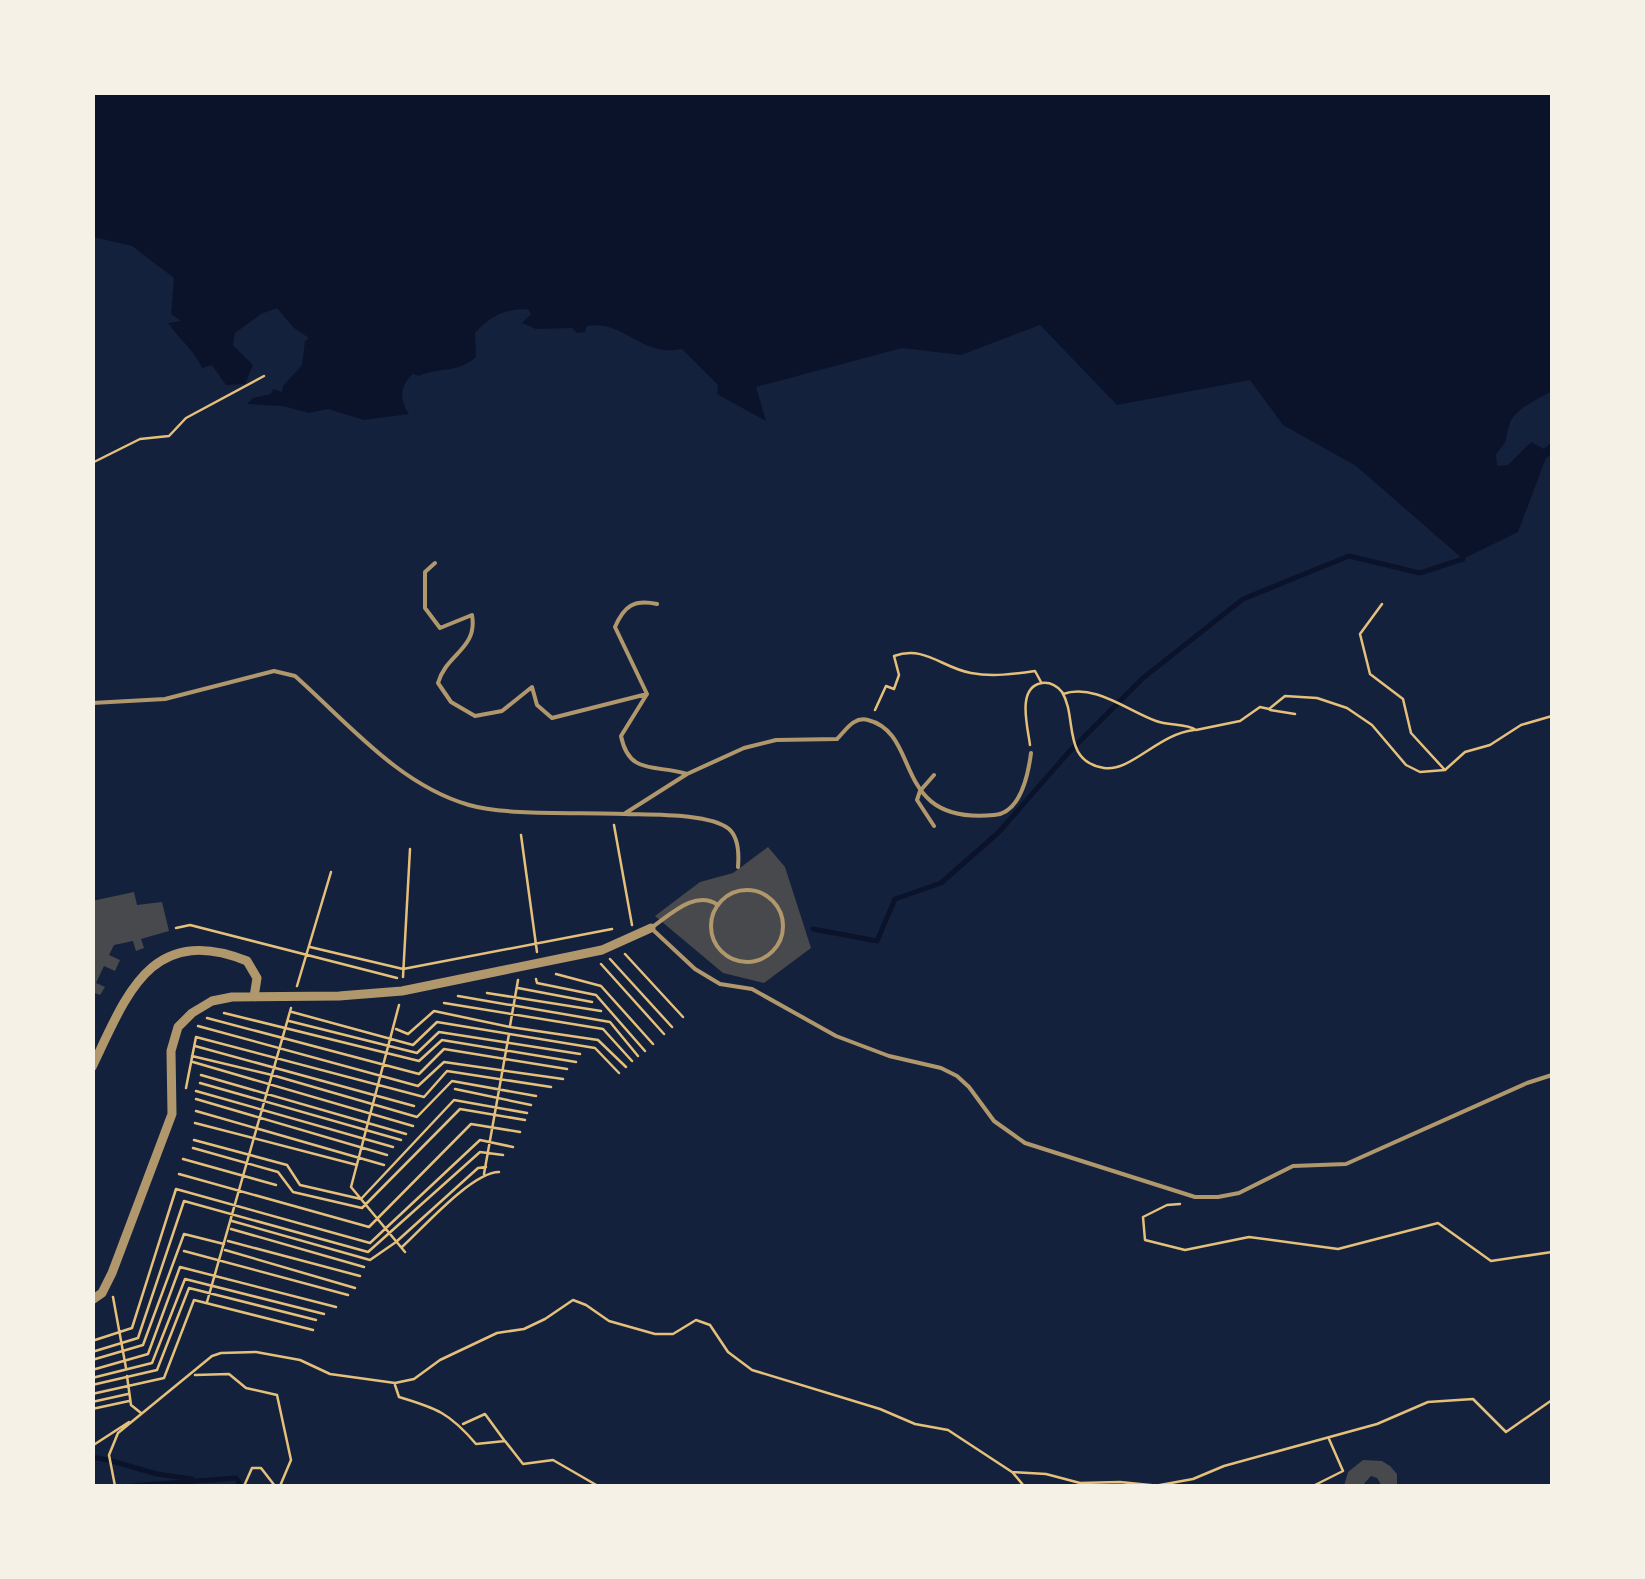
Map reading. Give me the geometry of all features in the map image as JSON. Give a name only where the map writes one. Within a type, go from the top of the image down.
[{"type":"street","points":[[92,1300],[102,1294],[112,1273],[172,1114],[171,1051],[178,1027],[192,1013],[212,1001],[402,991],[597,952],[651,928]]},
{"type":"street","points":[[92,1067],[136,981],[150,967],[169,957],[214,952],[247,961],[257,978],[254,997]]},
{"type":"lane","points":[[434,562],[425,572],[422,586],[425,608],[440,628],[472,615],[474,628],[462,652],[442,667],[438,683],[451,702],[475,716],[502,711],[532,687],[537,704],[552,718],[647,694]]},
{"type":"lane","points":[[647,694],[614,626],[623,609],[641,601],[657,604]]},
{"type":"lane","points":[[92,703],[164,699],[274,671],[295,676],[401,771],[433,792],[472,806],[714,822],[730,830],[738,846],[738,867]]},
{"type":"lane","points":[[647,694],[621,736],[624,752],[646,768],[667,768],[686,774]]},
{"type":"lane","points":[[624,814],[686,774],[744,748],[776,740],[837,739],[859,720],[870,720],[894,738],[920,790],[962,817],[1001,814],[1015,804],[1031,754]]},
{"type":"lane","points":[[934,774],[917,800],[934,826]]},
{"type":"lane","points":[[745,890],[770,898],[783,920],[778,946],[762,960],[751,963],[730,958],[715,943],[712,932],[718,905],[728,896],[745,890]]},
{"type":"lane","points":[[718,905],[702,898],[693,901],[651,928],[695,969],[720,984],[752,989],[836,1036],[957,1076],[994,1122],[1025,1143],[1204,1198],[1239,1193],[1287,1168],[1352,1162],[1527,1082],[1552,1075]]},
{"type":"path","points":[[92,463],[140,439],[169,436],[186,418],[264,376]]},
{"type":"path","points":[[1382,604],[1360,634],[1370,674],[1403,699],[1411,733],[1445,770]]},
{"type":"path","points":[[870,720],[886,686],[894,689],[900,675],[894,656],[903,652],[928,654],[967,672],[1004,675],[1036,671],[1042,683]]},
{"type":"path","points":[[1031,754],[1026,699],[1034,686],[1042,683],[1057,687],[1063,694],[1071,738],[1080,753],[1096,766],[1118,768],[1157,742],[1240,721],[1260,707],[1295,714]]},
{"type":"path","points":[[1063,694],[1071,690],[1111,700],[1155,721],[1196,730]]},
{"type":"path","points":[[1269,709],[1284,696],[1294,695],[1334,703],[1372,726],[1406,765],[1420,772],[1445,770],[1465,752],[1490,745],[1522,725],[1552,716]]},
{"type":"path","points":[[614,823],[634,931]]},
{"type":"path","points":[[521,834],[536,945],[537,983],[596,995],[645,1051]]},
{"type":"path","points":[[176,928],[190,925],[402,980],[410,849]]},
{"type":"path","points":[[207,1302],[331,872]]},
{"type":"path","points":[[309,946],[403,969],[612,929]]},
{"type":"path","points":[[617,946],[683,1017]]},
{"type":"path","points":[[597,952],[672,1027]]},
{"type":"path","points":[[597,952],[664,1034]]},
{"type":"path","points":[[536,965],[566,979],[602,986],[653,1044]]},
{"type":"path","points":[[402,991],[350,1187],[403,1250],[484,1174],[520,968]]},
{"type":"path","points":[[517,988],[592,1002]]},
{"type":"path","points":[[488,993],[602,1011]]},
{"type":"path","points":[[458,996],[610,1022],[638,1056]]},
{"type":"path","points":[[444,1003],[603,1029],[632,1061]]},
{"type":"path","points":[[392,1028],[408,1034],[434,1010],[510,1027],[598,1040],[626,1067]]},
{"type":"path","points":[[290,1011],[412,1045],[437,1022],[595,1048],[619,1073]]},
{"type":"path","points":[[218,1012],[419,1061],[442,1040],[576,1062]]},
{"type":"path","points":[[204,1017],[419,1074],[444,1049],[566,1070]]},
{"type":"path","points":[[287,1020],[416,1053],[440,1032],[580,1054]]},
{"type":"path","points":[[192,1024],[418,1086],[444,1062],[563,1079]]},
{"type":"path","points":[[185,1091],[196,1038],[424,1096],[447,1071],[551,1087]]},
{"type":"path","points":[[194,1046],[414,1106]]},
{"type":"path","points":[[192,1056],[272,1074],[418,1117],[452,1081],[536,1096]]},
{"type":"path","points":[[191,1062],[413,1126]]},
{"type":"path","points":[[201,1075],[406,1134]]},
{"type":"path","points":[[200,1083],[401,1140]]},
{"type":"path","points":[[455,1089],[531,1105]]},
{"type":"path","points":[[196,1091],[393,1147]]},
{"type":"path","points":[[196,1100],[387,1156]]},
{"type":"path","points":[[361,1200],[454,1100],[527,1113]]},
{"type":"path","points":[[193,1148],[278,1172],[293,1192],[362,1208],[460,1109],[524,1120]]},
{"type":"path","points":[[196,1112],[384,1165]]},
{"type":"path","points":[[195,1123],[358,1166]]},
{"type":"path","points":[[179,1174],[369,1227],[471,1124],[520,1132]]},
{"type":"path","points":[[194,1140],[287,1165],[300,1185],[361,1200]]},
{"type":"path","points":[[92,1342],[132,1328],[176,1189],[370,1243],[480,1140],[513,1146]]},
{"type":"path","points":[[92,1352],[138,1338],[184,1200],[368,1252],[480,1152],[504,1155]]},
{"type":"path","points":[[183,1159],[276,1185]]},
{"type":"path","points":[[232,1221],[370,1260],[396,1242],[478,1168],[486,1167]]},
{"type":"path","points":[[484,1174],[499,1172]]},
{"type":"path","points":[[1204,1198],[1167,1206],[1143,1217],[1145,1240],[1185,1250],[1249,1237],[1338,1248],[1438,1224],[1492,1262],[1552,1252]]},
{"type":"path","points":[[230,1228],[364,1267]]},
{"type":"path","points":[[92,1360],[143,1344],[184,1234],[360,1276]]},
{"type":"path","points":[[225,1245],[355,1288]]},
{"type":"path","points":[[184,1250],[348,1294]]},
{"type":"path","points":[[92,1370],[148,1354],[180,1267],[336,1307]]},
{"type":"path","points":[[112,1273],[130,1400],[142,1414]]},
{"type":"path","points":[[92,1378],[152,1363],[185,1279],[324,1314]]},
{"type":"path","points":[[92,1385],[157,1370],[189,1288],[316,1320]]},
{"type":"path","points":[[92,1394],[164,1378],[194,1300],[313,1330]]},
{"type":"path","points":[[115,1486],[109,1454],[118,1433],[221,1352],[256,1352],[300,1360],[330,1374],[395,1384],[414,1379],[440,1360],[497,1333],[524,1328],[573,1300],[609,1321],[655,1334],[672,1334],[696,1320],[710,1325],[728,1352],[752,1370],[880,1409],[915,1424],[948,1430],[1012,1472],[1024,1486]]},
{"type":"path","points":[[191,1375],[229,1374],[246,1388],[277,1395],[291,1460],[278,1486],[261,1468],[252,1468],[244,1486]]},
{"type":"path","points":[[395,1384],[399,1397],[418,1400],[448,1415],[476,1444],[505,1441]]},
{"type":"path","points":[[92,1402],[130,1394]]},
{"type":"path","points":[[1012,1472],[1046,1474],[1080,1483],[1159,1486],[1377,1424],[1428,1402],[1473,1399],[1506,1432],[1552,1400]]},
{"type":"path","points":[[92,1409],[130,1400]]},
{"type":"path","points":[[92,1446],[152,1408]]},
{"type":"path","points":[[460,1425],[486,1414],[523,1464],[553,1460],[598,1486]]},
{"type":"path","points":[[1314,1486],[1344,1470],[1328,1437]]},
{"type":"path","points":[[1168,1484],[1177,1486]]},
{"type":"water","points":[[93,92],[1552,93],[1552,391],[1527,405],[1511,420],[1505,443],[1496,454],[1497,466],[1508,465],[1531,442],[1544,449],[1552,442],[1552,454],[1546,458],[1518,532],[1463,559],[1356,466],[1283,425],[1250,380],[1117,405],[1040,325],[961,355],[902,348],[756,387],[766,421],[717,394],[718,385],[682,349],[655,348],[600,326],[587,326],[585,332],[577,333],[572,328],[536,329],[522,323],[531,314],[528,309],[505,312],[481,327],[475,333],[476,357],[469,362],[419,376],[413,374],[402,393],[409,414],[364,420],[328,409],[309,413],[283,406],[247,404],[253,398],[271,394],[273,389],[282,392],[302,365],[305,341],[309,338],[277,308],[261,314],[235,333],[233,345],[253,365],[245,384],[226,385],[212,365],[202,368],[168,323],[181,321],[171,314],[174,278],[132,246],[93,237]]},
{"type":"building","points":[[768,847],[785,867],[811,948],[764,983],[723,973],[655,916],[700,882],[733,873]]},
{"type":"building","points":[[134,892],[137,905],[162,902],[169,931],[141,939],[144,948],[136,951],[133,941],[114,945],[109,955],[120,960],[115,971],[104,966],[96,983],[105,987],[100,995],[92,992],[92,901]]},
{"type":"building","points":[[1363,1460],[1382,1461],[1390,1466],[1397,1474],[1397,1486],[1382,1486],[1371,1476],[1362,1486],[1344,1486],[1348,1472]]},
{"type":"waterway","points":[[813,929],[877,941],[895,899],[941,883],[999,832],[1068,753],[1143,678],[1243,599],[1349,556],[1420,573],[1463,559]]},
{"type":"waterway","points":[[92,1457],[107,1460]]},
{"type":"waterway","points":[[112,1461],[192,1479]]},
{"type":"waterway","points":[[131,1486],[236,1478],[241,1486]]}]
